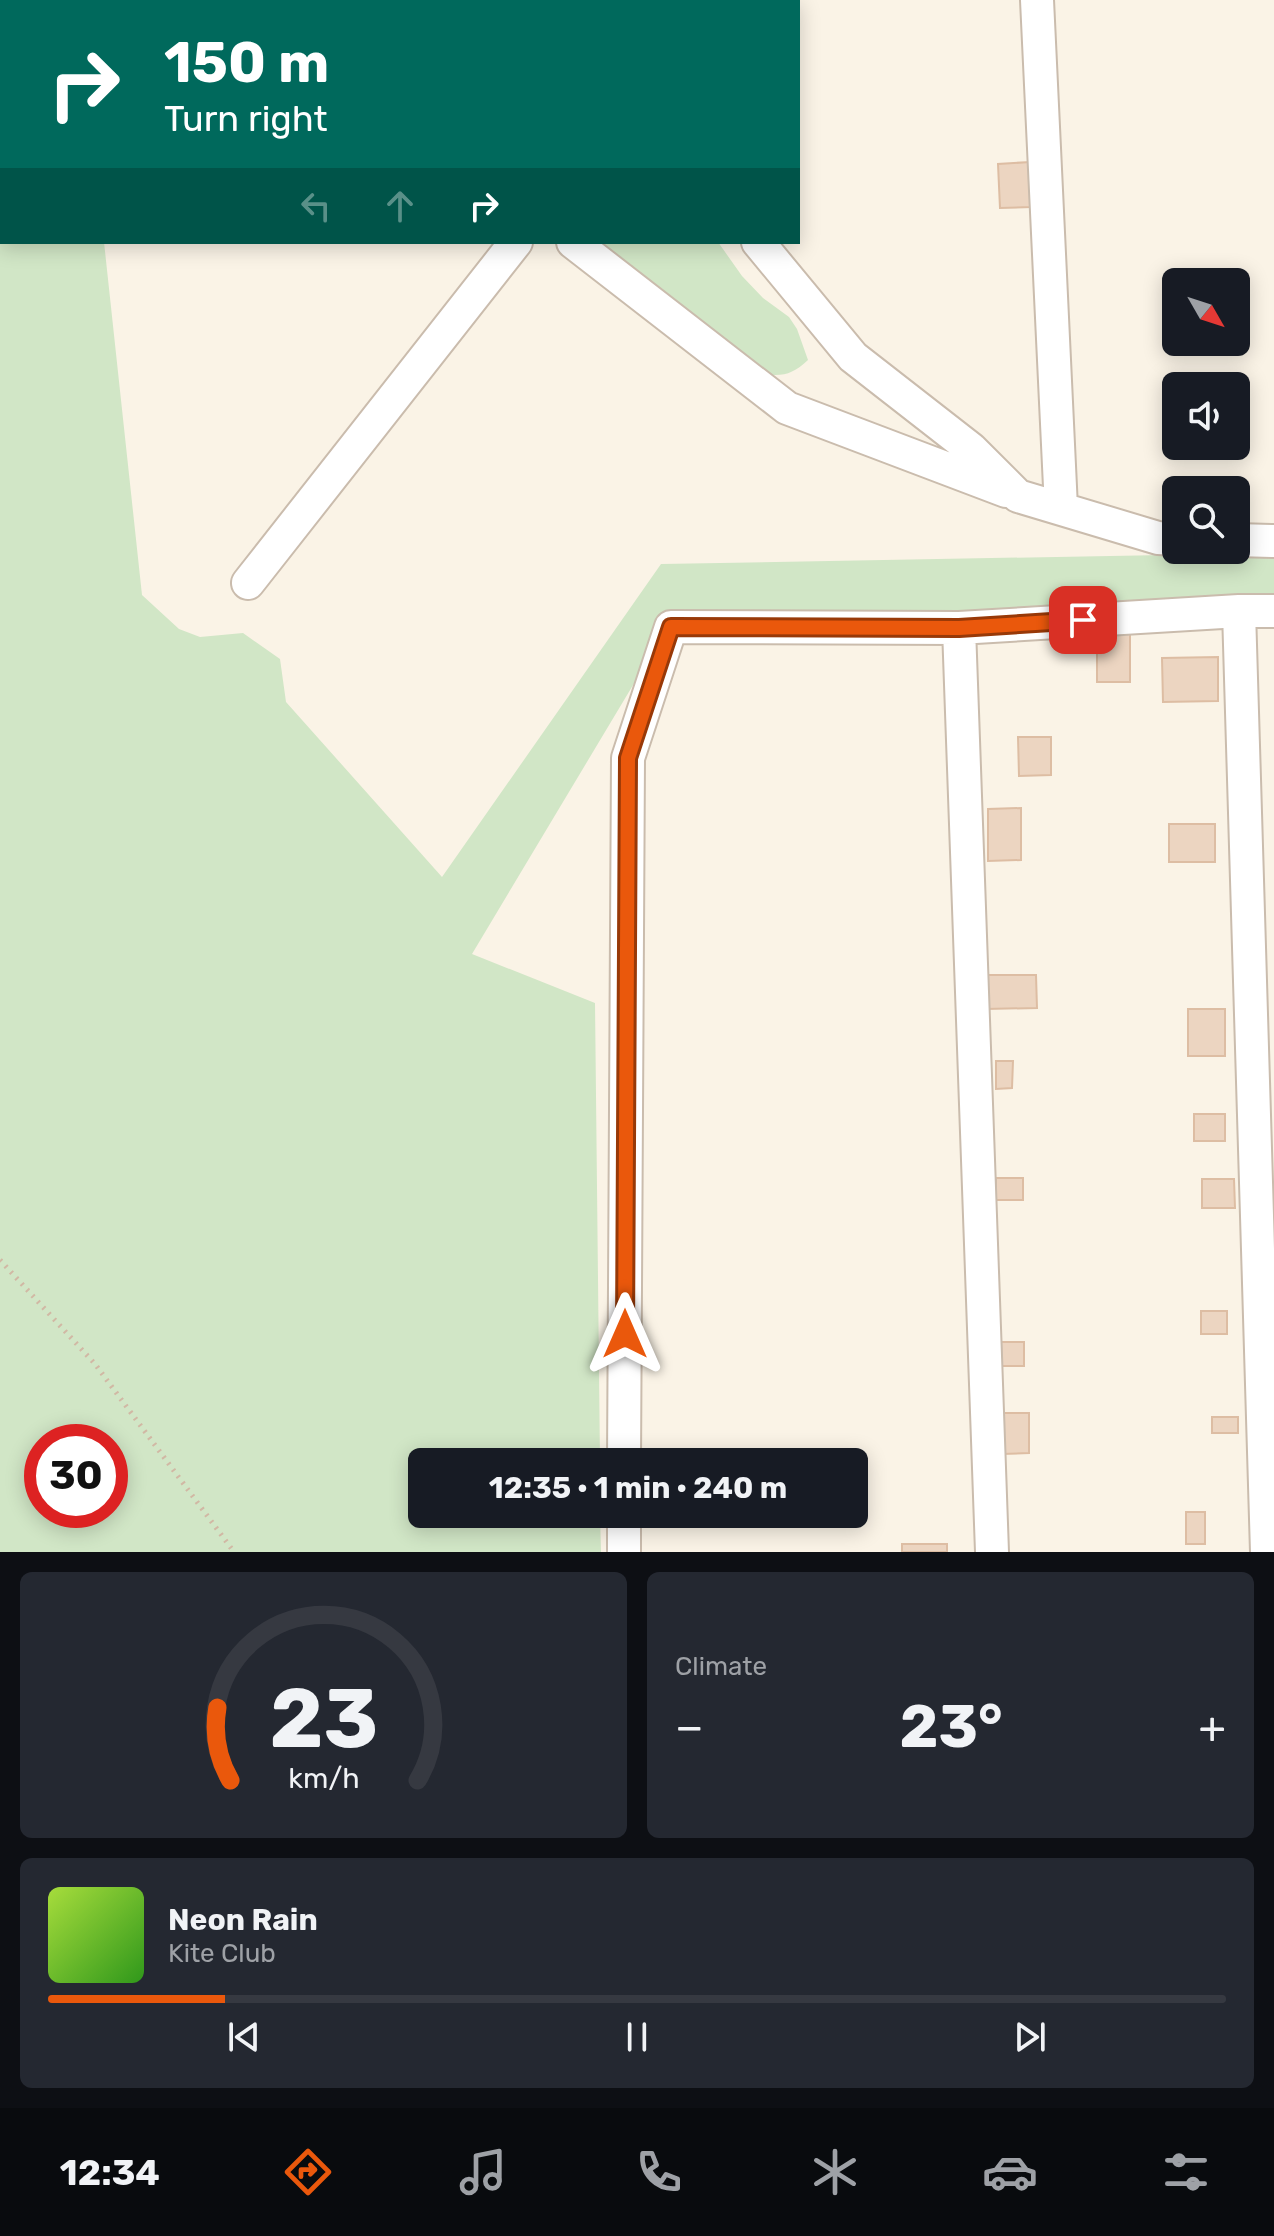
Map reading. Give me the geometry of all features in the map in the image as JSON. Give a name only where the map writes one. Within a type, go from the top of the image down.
[{"type":"street","points":[[1037,0],[1061,508]]},
{"type":"street","points":[[248,583],[514,244]]},
{"type":"street","points":[[576,244],[787,408],[1018,496],[1162,538]]},
{"type":"street","points":[[766,247],[853,357],[971,449],[1018,496]]},
{"type":"street","points":[[1250,540],[1274,541]]},
{"type":"street","points":[[1239,611],[1267,1552]]},
{"type":"street","points":[[624,1448],[628,758],[671,627],[959,628],[1274,611]]},
{"type":"street","points":[[959,628],[992,1552]]},
{"type":"street","points":[[624,1528],[624,1552]]},
{"type":"path","points":[[0,1260],[95,1364],[234,1552]]},
{"type":"green space","points":[[0,244],[104,244],[142,595],[179,629],[200,637],[243,633],[280,659],[286,702],[442,877],[661,564],[1162,555],[1162,564],[1250,564],[1250,553],[1274,553],[1274,612],[660,640],[472,954],[595,1003],[600,1448],[408,1448],[408,1528],[600,1528],[601,1552],[0,1552]]},
{"type":"green space","points":[[600,244],[719,244],[742,276],[763,298],[789,317],[797,329],[808,360],[787,373],[763,374]]},
{"type":"building","points":[[1030,162],[1031,207],[1000,208],[998,164]]},
{"type":"building","points":[[1097,627],[1130,627],[1130,682],[1097,682]]},
{"type":"building","points":[[1218,657],[1218,701],[1163,702],[1162,658]]},
{"type":"building","points":[[1018,737],[1051,737],[1051,775],[1019,776]]},
{"type":"building","points":[[1021,808],[1021,860],[988,861],[988,809]]},
{"type":"building","points":[[1169,824],[1215,824],[1215,862],[1169,862]]},
{"type":"building","points":[[986,975],[1036,975],[1037,1008],[986,1009]]},
{"type":"building","points":[[1188,1009],[1225,1009],[1225,1056],[1188,1056]]},
{"type":"building","points":[[996,1061],[1013,1061],[1012,1088],[996,1089]]},
{"type":"building","points":[[1194,1114],[1225,1114],[1225,1141],[1194,1141]]},
{"type":"building","points":[[996,1178],[1023,1178],[1023,1200],[996,1200]]},
{"type":"building","points":[[1202,1179],[1234,1179],[1235,1208],[1202,1208]]},
{"type":"building","points":[[1201,1311],[1227,1311],[1227,1334],[1201,1334]]},
{"type":"building","points":[[1001,1342],[1024,1342],[1024,1366],[1002,1366]]},
{"type":"building","points":[[1002,1413],[1029,1413],[1029,1453],[1002,1454]]},
{"type":"building","points":[[1212,1417],[1238,1417],[1238,1433],[1212,1433]]},
{"type":"building","points":[[1186,1512],[1205,1512],[1205,1544],[1186,1544]]},
{"type":"building","points":[[902,1544],[947,1544],[947,1552],[902,1552]]},
{"type":"route","points":[[625,1334],[628,758],[671,627],[959,628],[1083,620]]}]
